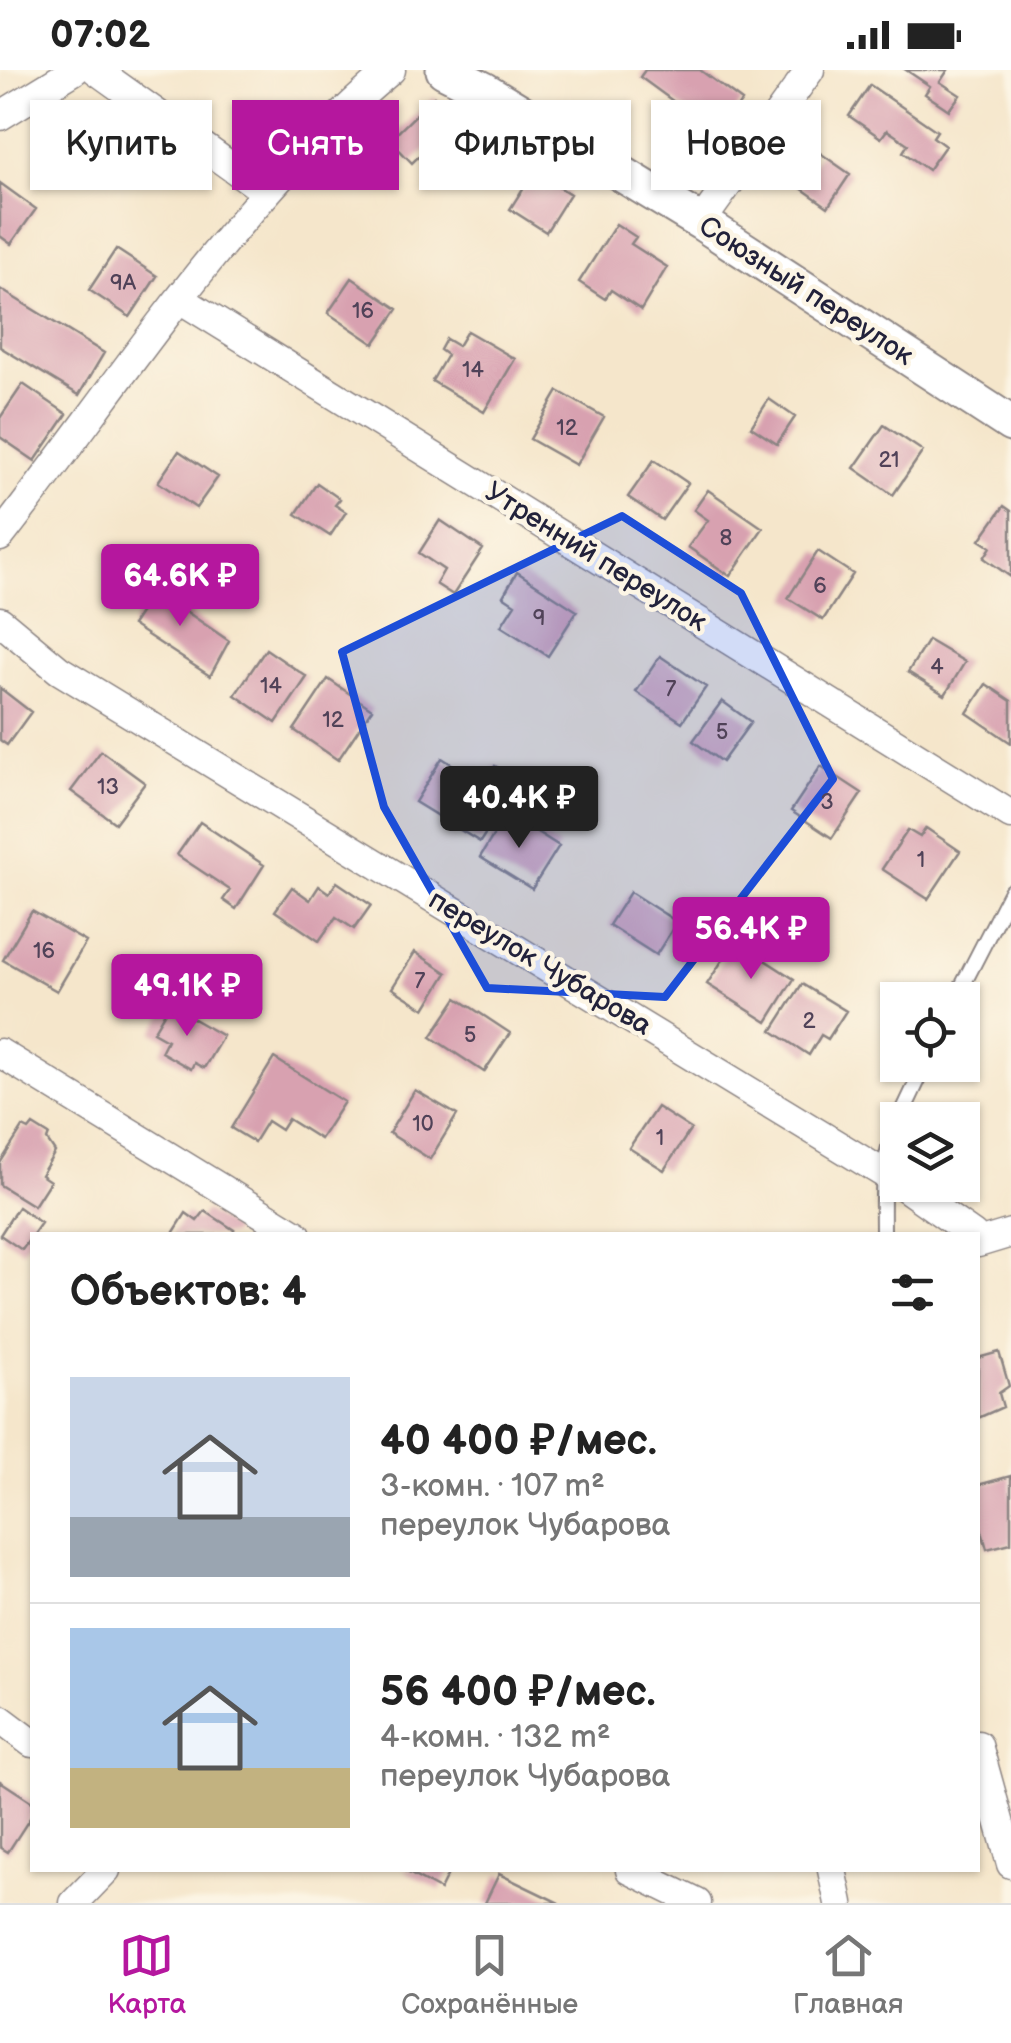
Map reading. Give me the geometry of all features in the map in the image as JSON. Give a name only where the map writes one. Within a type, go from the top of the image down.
[{"type":"street","points":[[0,116],[75,70]]},
{"type":"street","points":[[96,70],[264,191]]},
{"type":"street","points":[[0,537],[264,191],[348,106],[390,70]]},
{"type":"street","name":"Союзный переулок","points":[[444,70],[488,85],[1011,424]]},
{"type":"street","points":[[700,222],[810,70]]},
{"type":"street","name":"Утренний переулок","points":[[180,299],[1011,816]]},
{"type":"street","name":"переулок Чубарова","points":[[0,621],[59,670],[880,1171]]},
{"type":"street","points":[[0,1053],[292,1232]]},
{"type":"street","name":"переулок Чубарова","points":[[925,1202],[967,1232]]},
{"type":"street","points":[[980,1240],[1011,1233]]},
{"type":"street","points":[[0,1718],[30,1741]]},
{"type":"street","points":[[980,1752],[1011,1864]]},
{"type":"street","points":[[74,1903],[104,1872]]},
{"type":"street","points":[[634,1872],[697,1903]]},
{"type":"street","points":[[832,1872],[838,1903]]},
{"type":"lane","points":[[964,982],[1011,890]]},
{"type":"lane","points":[[884,1232],[890,1202]]},
{"type":"highlighted area","points":[[622,516],[741,593],[833,779],[665,997],[487,988],[384,807],[342,652]]},
{"type":"building","points":[[645,70],[700,70],[741,100],[671,100],[640,77]]},
{"type":"building","points":[[906,70],[948,70],[940,82],[960,95],[949,110],[925,94],[930,86]]},
{"type":"building","points":[[870,85],[937,131],[933,137],[945,146],[928,170],[903,152],[908,144],[887,130],[881,138],[849,116]]},
{"type":"building","points":[[419,112],[419,156],[412,163],[399,149],[399,131]]},
{"type":"building","points":[[821,154],[850,174],[828,207],[804,190],[821,190]]},
{"type":"building","points":[[0,183],[36,209],[11,244],[0,236]]},
{"type":"building","points":[[522,190],[564,190],[570,194],[546,232],[510,209]]},
{"type":"building","points":[[616,224],[636,237],[631,244],[667,267],[641,310],[611,290],[605,299],[579,282]]},
{"type":"building","points":[[116,249],[157,276],[130,317],[89,290]]},
{"type":"building","points":[[352,278],[398,309],[374,344],[328,313]]},
{"type":"building","points":[[0,289],[104,353],[79,395],[0,347]]},
{"type":"building","points":[[467,331],[515,359],[484,412],[432,381],[447,355],[440,350],[446,339],[458,346]]},
{"type":"building","points":[[23,384],[67,414],[35,461],[0,437],[0,418]]},
{"type":"building","points":[[558,391],[604,417],[576,465],[530,439]]},
{"type":"building","points":[[769,399],[795,417],[777,444],[751,427]]},
{"type":"building","points":[[884,425],[923,451],[893,495],[854,468]]},
{"type":"building","points":[[179,451],[218,477],[196,508],[158,482]]},
{"type":"building","points":[[654,460],[688,483],[662,520],[628,497]]},
{"type":"building","points":[[317,483],[340,499],[335,505],[346,512],[330,536],[296,514]]},
{"type":"building","points":[[708,490],[763,528],[730,576],[688,547],[708,520],[694,510]]},
{"type":"building","points":[[1004,506],[1011,511],[1011,577],[984,558],[991,547],[980,540]]},
{"type":"building","points":[[440,520],[483,549],[453,595],[436,584],[444,570],[419,553]]},
{"type":"building","points":[[818,551],[853,574],[823,620],[788,598]]},
{"type":"building","points":[[517,572],[577,611],[548,656],[501,626],[515,604],[503,596]]},
{"type":"building","points":[[166,573],[180,584],[171,601],[229,641],[210,676],[132,625]]},
{"type":"building","points":[[928,640],[965,662],[945,695],[908,672]]},
{"type":"building","points":[[266,649],[307,677],[276,723],[235,695]]},
{"type":"building","points":[[660,656],[706,687],[682,722],[636,692]]},
{"type":"building","points":[[328,679],[372,709],[338,760],[294,730]]},
{"type":"building","points":[[986,684],[1011,701],[1011,743],[967,713]]},
{"type":"building","points":[[0,688],[31,712],[7,745],[0,740]]},
{"type":"building","points":[[722,701],[751,722],[722,762],[693,741]]},
{"type":"building","points":[[101,751],[145,783],[115,823],[71,791]]},
{"type":"building","points":[[442,758],[483,784],[495,766],[519,781],[480,842],[415,802]]},
{"type":"building","points":[[821,766],[862,793],[832,838],[791,811]]},
{"type":"building","points":[[507,813],[559,846],[532,889],[480,857]]},
{"type":"building","points":[[200,822],[264,865],[236,909],[223,900],[230,890],[177,855]]},
{"type":"building","points":[[926,828],[960,851],[928,899],[882,869],[908,830],[920,837]]},
{"type":"building","points":[[337,882],[371,905],[354,929],[336,917],[319,941],[275,911],[292,887],[310,900],[319,886],[329,893]]},
{"type":"building","points":[[630,892],[677,922],[656,955],[609,925]]},
{"type":"building","points":[[32,911],[86,942],[57,991],[3,960]]},
{"type":"building","points":[[735,941],[794,979],[767,1022],[707,984]]},
{"type":"building","points":[[415,952],[447,973],[425,1009],[392,988]]},
{"type":"building","points":[[802,984],[846,1011],[828,1039],[821,1035],[809,1055],[772,1031]]},
{"type":"building","points":[[457,998],[510,1033],[484,1072],[431,1037]]},
{"type":"building","points":[[169,1005],[223,1036],[204,1068],[194,1063],[191,1069],[161,1052],[167,1040],[153,1032]]},
{"type":"building","points":[[274,1058],[344,1102],[320,1139],[288,1119],[281,1130],[267,1121],[254,1142],[231,1128]]},
{"type":"building","points":[[415,1090],[457,1115],[430,1159],[389,1133]]},
{"type":"building","points":[[657,1107],[691,1129],[664,1170],[629,1148]]},
{"type":"building","points":[[33,1125],[49,1135],[47,1140],[55,1152],[41,1175],[50,1181],[34,1206],[0,1185],[0,1163],[23,1127],[29,1130]]},
{"type":"building","points":[[18,1207],[41,1223],[30,1232],[22,1250],[0,1235]]},
{"type":"building","points":[[205,1211],[234,1230],[174,1232],[186,1213],[197,1221]]},
{"type":"building","points":[[999,1352],[1009,1386],[999,1393],[1003,1407],[980,1417],[980,1357]]},
{"type":"building","points":[[1011,1476],[1011,1543],[987,1549],[980,1524],[980,1484]]},
{"type":"building","points":[[0,1781],[30,1801],[30,1818],[8,1852],[0,1847]]},
{"type":"building","points":[[407,1872],[449,1872],[440,1890]]},
{"type":"building","points":[[499,1874],[559,1903],[485,1903]]}]
